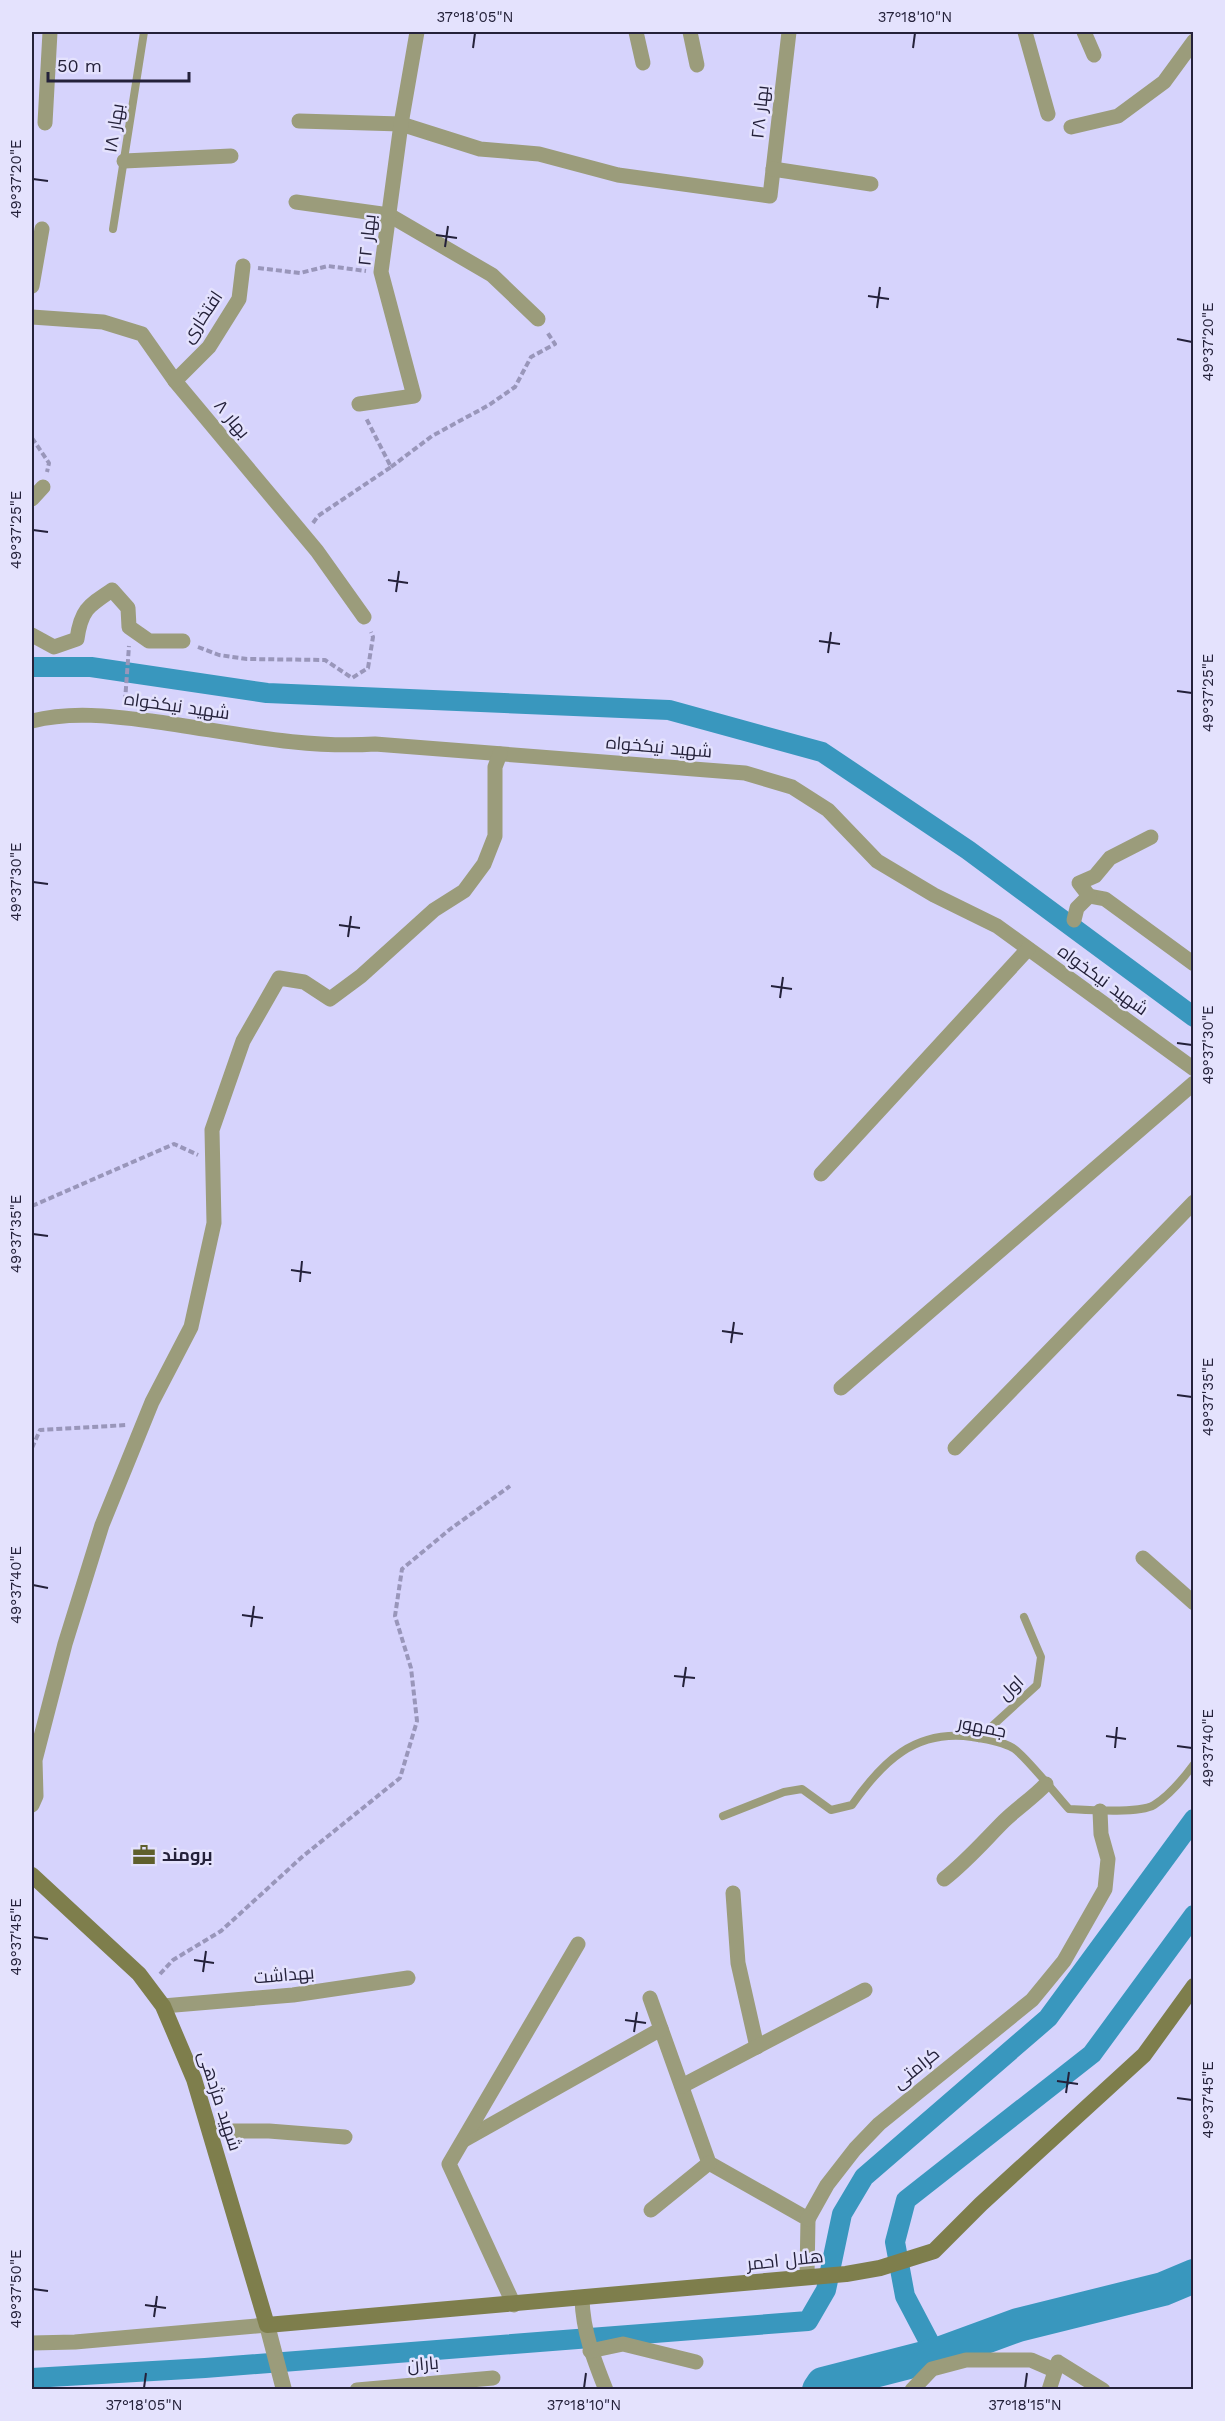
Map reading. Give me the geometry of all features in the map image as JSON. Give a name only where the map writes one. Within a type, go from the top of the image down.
[{"type":"main road","name":"شهید مژدهی","points":[[32,1875],[139,1974],[163,2006],[194,2079],[267,2325]]},
{"type":"main road","name":"هلال احمر","points":[[267,2325],[846,2274],[915,2259],[934,2251],[981,2204],[1144,2055],[1194,1986]]},
{"type":"street","points":[[45,123],[50,32]]},
{"type":"street","name":"بهار ۲۲","points":[[358,404],[414,396],[381,272],[401,124],[417,32]]},
{"type":"street","points":[[636,32],[643,63]]},
{"type":"street","points":[[690,32],[697,65]]},
{"type":"street","name":"بهار ۲۸","points":[[401,124],[480,149],[539,154],[618,175],[770,196],[789,32]]},
{"type":"street","points":[[1025,32],[1048,114]]},
{"type":"street","points":[[1084,32],[1094,55]]},
{"type":"street","points":[[1071,127],[1118,116],[1164,82],[1194,41]]},
{"type":"street","points":[[299,121],[401,124]]},
{"type":"street","points":[[124,161],[231,156]]},
{"type":"street","points":[[773,169],[871,184]]},
{"type":"street","points":[[296,202],[389,215],[492,275],[538,319]]},
{"type":"street","points":[[32,286],[42,229]]},
{"type":"street","name":"افتخاری","points":[[175,381],[209,347],[238,299],[243,266]]},
{"type":"street","name":"بهار ۸","points":[[32,317],[103,322],[142,334],[175,381],[304,536],[364,617]]},
{"type":"street","points":[[32,499],[43,487]]},
{"type":"street","points":[[32,635],[54,647],[77,639],[80,617],[89,605],[112,590],[128,608],[129,627],[149,641],[183,641]]},
{"type":"street","name":"شهید نیکخواه","points":[[32,721],[74,714],[124,718],[285,742],[339,746],[375,744],[745,773],[792,787],[828,810],[877,861],[934,895],[997,926],[1194,1070]]},
{"type":"street","points":[[32,1805],[36,1796],[35,1760],[65,1644],[102,1525],[142,1425],[192,1327],[214,1223],[212,1130],[243,1041],[279,978],[304,982],[330,999],[361,976],[434,910],[465,891],[484,864],[495,836],[495,767],[500,754]]},
{"type":"street","points":[[1151,837],[1110,858],[1095,876],[1079,883],[1089,896],[1105,899],[1194,964]]},
{"type":"street","points":[[1074,920],[1077,908],[1089,896]]},
{"type":"street","points":[[821,1174],[1028,949]]},
{"type":"street","points":[[841,1388],[1194,1083]]},
{"type":"street","points":[[955,1448],[1194,1202]]},
{"type":"street","points":[[1143,1558],[1194,1603]]},
{"type":"street","points":[[944,1879],[969,1860],[1005,1820],[1031,1801],[1046,1784]]},
{"type":"street","name":"کرامتی","points":[[808,2219],[827,2185],[855,2149],[879,2124],[1032,2000],[1064,1961],[1105,1889],[1108,1859],[1101,1834],[1100,1811]]},
{"type":"street","points":[[733,1893],[738,1963],[758,2048]]},
{"type":"street","points":[[514,2305],[450,2164],[578,1944]]},
{"type":"street","name":"بهداشت","points":[[163,2006],[293,1995],[408,1978]]},
{"type":"street","points":[[682,2086],[866,1990]]},
{"type":"street","points":[[650,1998],[709,2163],[808,2219],[807,2276]]},
{"type":"street","points":[[464,2140],[662,2029]]},
{"type":"street","points":[[210,2131],[269,2131],[345,2137]]},
{"type":"street","points":[[651,2210],[709,2163]]},
{"type":"street","points":[[582,2299],[582,2318],[590,2351],[606,2390]]},
{"type":"street","points":[[32,2343],[75,2342],[267,2325]]},
{"type":"street","name":"شهید مژدهی","points":[[267,2325],[284,2390]]},
{"type":"street","points":[[590,2351],[623,2344],[696,2362]]},
{"type":"street","points":[[912,2390],[932,2369],[966,2360],[1031,2360],[1054,2370]]},
{"type":"street","points":[[1049,2390],[1058,2362],[1103,2390]]},
{"type":"street","name":"باران","points":[[357,2390],[493,2378]]},
{"type":"lane","name":"بهار ۱۸","points":[[113,229],[144,32]]},
{"type":"lane","name":"اول","points":[[980,1738],[1037,1685],[1041,1657],[1024,1617]]},
{"type":"lane","name":"جمهور","points":[[723,1816],[784,1792],[802,1789],[831,1810],[852,1806],[874,1774],[909,1746],[951,1734],[980,1738],[1014,1748],[1069,1809],[1100,1811],[1152,1806],[1179,1784],[1194,1764]]},
{"type":"path","points":[[243,266],[300,273],[328,266],[381,272]]},
{"type":"path","points":[[304,536],[318,516],[391,467],[432,436],[489,405],[515,387],[531,357],[555,344],[538,319]]},
{"type":"path","points":[[358,404],[391,467]]},
{"type":"path","points":[[32,438],[49,464],[43,487]]},
{"type":"path","points":[[183,641],[219,655],[326,660],[352,678],[368,668],[373,637],[364,617]]},
{"type":"path","points":[[124,718],[127,669]]},
{"type":"path","points":[[32,1206],[174,1144],[213,1162]]},
{"type":"path","points":[[32,1448],[40,1430],[142,1425]]},
{"type":"path","points":[[148,1987],[173,1960],[221,1931],[302,1857],[400,1778],[417,1721],[411,1668],[395,1616],[402,1569],[448,1530],[510,1486]]},
{"type":"waterway","points":[[32,667],[91,667],[267,693],[669,710],[822,752],[968,850],[1194,1017]]},
{"type":"waterway","points":[[32,2378],[205,2368],[808,2321],[826,2290],[842,2214],[864,2177],[1048,2018],[1194,1819]]},
{"type":"waterway","points":[[936,2355],[905,2296],[895,2242],[906,2200],[1092,2054],[1194,1915]]},
{"type":"waterway","points":[[819,2390],[823,2384],[936,2355],[1018,2325],[1163,2289],[1194,2276]]},
{"type":"place","name":"برومند","points":[[144,1855]]}]
